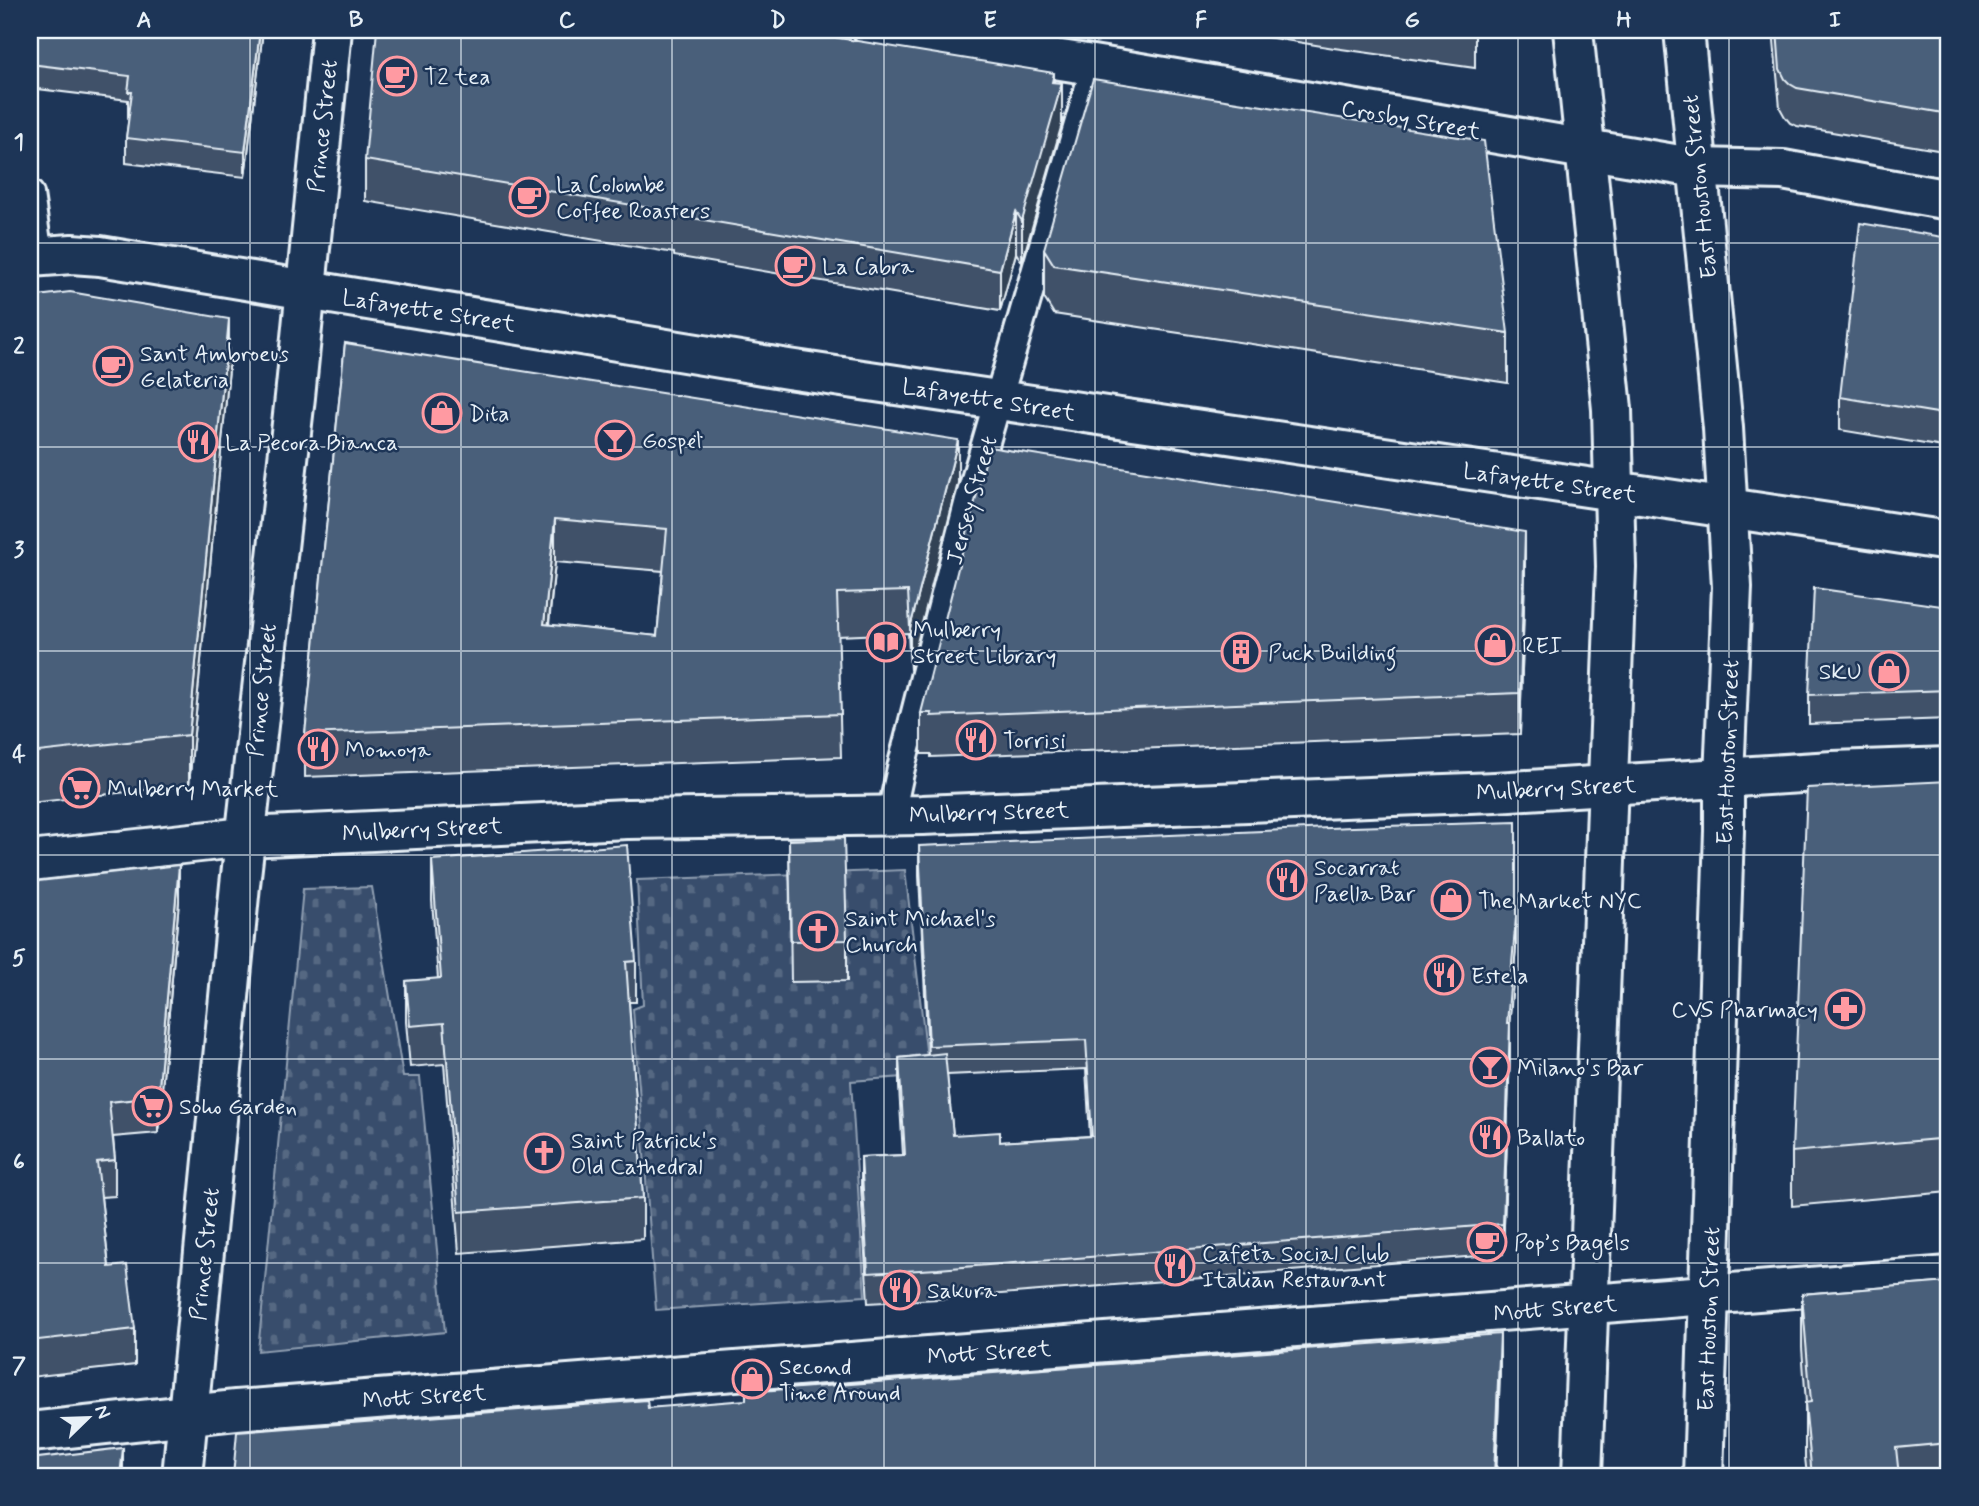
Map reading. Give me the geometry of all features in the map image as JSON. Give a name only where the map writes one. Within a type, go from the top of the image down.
[{"type":"street","name":"Prince Street","points":[[182,1476],[245,838],[332,30]]},
{"type":"street","name":"Crosby Street","points":[[873,30],[1697,168],[1783,170],[1949,200]]},
{"type":"street","points":[[1573,30],[1612,409],[1616,567],[1582,1476]]},
{"type":"street","name":"East Houston Street","points":[[1684,30],[1721,415],[1732,587],[1703,1476]]},
{"type":"street","name":"Lafayette Street","points":[[34,257],[72,254],[100,256],[774,366],[1949,541]]},
{"type":"street","name":"Mulberry Street","points":[[30,861],[245,838],[627,819],[891,815],[1495,792],[1949,767]]},
{"type":"street","name":"Mott Street","points":[[30,1432],[188,1415],[1949,1276]]},
{"type":"lane","name":"Jersey Street","points":[[891,815],[966,514],[1095,66]]},
{"type":"lane","points":[[30,194],[34,257]]},
{"type":"green space","points":[[905,870],[929,1075],[851,1081],[865,1296],[656,1310],[633,1009],[643,1005],[637,880]]},
{"type":"green space","points":[[372,887],[403,1077],[420,1077],[445,1332],[258,1351],[303,889]]},
{"type":"building","points":[[30,30],[260,30],[245,152],[126,138],[132,92],[128,92],[130,76],[30,64]]},
{"type":"building","points":[[377,30],[790,30],[1054,73],[1052,82],[1062,83],[1022,221],[1016,212],[1000,270],[365,160]]},
{"type":"building","points":[[1777,30],[1949,30],[1949,114],[1797,88],[1785,79],[1780,69]]},
{"type":"building","points":[[1093,79],[1484,141],[1508,333],[1054,265],[1044,249]]},
{"type":"building","points":[[1860,223],[1949,238],[1949,415],[1840,397]]},
{"type":"building","points":[[70,292],[229,319],[189,735],[30,753],[30,297]]},
{"type":"building","points":[[345,343],[958,440],[910,628],[908,591],[837,593],[841,714],[305,734]],"holes":[[[555,519],[667,529],[657,636],[544,624]]]},
{"type":"building","name":"Puck Building","points":[[989,447],[1525,532],[1520,693],[931,716],[932,713],[921,713]]},
{"type":"building","points":[[1814,588],[1949,607],[1949,690],[1809,695]]},
{"type":"building","points":[[1949,781],[1949,1138],[1792,1152],[1807,788]]},
{"type":"building","points":[[1516,822],[1516,917],[1507,1023],[1510,1023],[1503,1224],[868,1273],[861,1157],[905,1155],[899,1058],[945,1053],[953,1135],[1000,1132],[1000,1142],[1092,1136],[1086,1040],[929,1046],[919,846]]},
{"type":"building","points":[[844,838],[847,940],[791,941],[789,840]]},
{"type":"building","name":"Saint Patrick's Old Cathedral","points":[[627,845],[636,961],[626,962],[643,1198],[459,1212],[444,1023],[410,1026],[406,981],[441,978],[432,860]]},
{"type":"building","points":[[179,865],[158,1097],[109,1102],[115,1160],[97,1162],[109,1267],[127,1265],[135,1329],[30,1341],[30,882]]},
{"type":"building","points":[[1949,1282],[1949,1401],[1944,1402],[1948,1443],[1896,1448],[1899,1476],[1812,1476],[1805,1403],[1811,1402],[1802,1294]]},
{"type":"building","points":[[1500,1334],[1494,1476],[1367,1476],[1366,1467],[1276,1473],[1276,1476],[233,1476],[237,1432],[647,1400],[648,1408],[746,1400],[746,1392]]},
{"type":"building","points":[[123,1448],[120,1476],[30,1476],[30,1459]]},
{"type":"place","name":"T2 tea","points":[[397,76]]},
{"type":"place","name":"La Colombe Coffee Roasters","points":[[529,197]]},
{"type":"place","name":"La Cabra","points":[[795,266]]},
{"type":"place","name":"Sant Ambroeus Gelateria","points":[[113,366]]},
{"type":"place","name":"Dita","points":[[442,413]]},
{"type":"place","name":"Gospël","points":[[615,440]]},
{"type":"place","name":"La Pecora Bianca","points":[[198,442]]},
{"type":"place","name":"Mulberry Street Library","points":[[886,642]]},
{"type":"place","name":"REI","points":[[1495,645]]},
{"type":"place","name":"Puck Building","points":[[1241,652]]},
{"type":"place","name":"SKU","points":[[1889,671]]},
{"type":"place","name":"Torrisi","points":[[976,740]]},
{"type":"place","name":"Momoya","points":[[318,749]]},
{"type":"place","name":"Mulberry Market","points":[[80,788]]},
{"type":"place","name":"Socarrat Paella Bar","points":[[1287,880]]},
{"type":"place","name":"The Market NYC","points":[[1451,900]]},
{"type":"place","name":"Saint Michael's Church","points":[[818,931]]},
{"type":"place","name":"Estela","points":[[1444,975]]},
{"type":"place","name":"CVS Pharmacy","points":[[1845,1009]]},
{"type":"place","name":"Milano's Bar","points":[[1490,1067]]},
{"type":"place","name":"Soho Garden","points":[[152,1106]]},
{"type":"place","name":"Ballato","points":[[1490,1137]]},
{"type":"place","name":"Saint Patrick's Old Cathedral","points":[[544,1153]]},
{"type":"place","name":"Pop’s Bagels","points":[[1487,1242]]},
{"type":"place","name":"Cafeta Social Club Italian Restaurant","points":[[1175,1266]]},
{"type":"place","name":"Sakura","points":[[900,1290]]},
{"type":"place","name":"Second Time Around","points":[[752,1379]]}]
